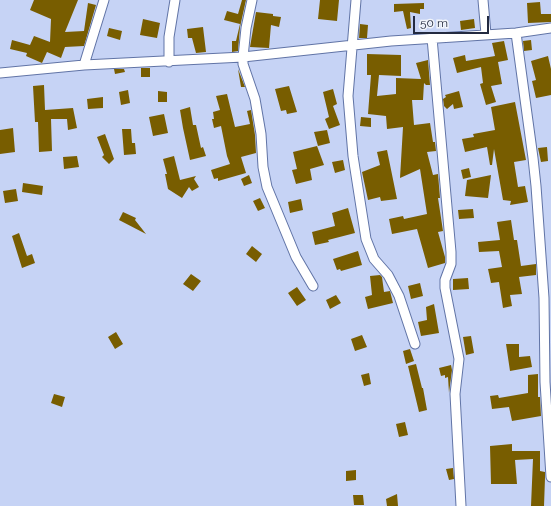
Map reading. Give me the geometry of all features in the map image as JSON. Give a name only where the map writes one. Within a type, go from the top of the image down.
[{"type":"street","points":[[84,65],[104,0]]},
{"type":"street","points":[[170,62],[169,37],[175,0]]},
{"type":"street","points":[[252,0],[248,14],[243,64],[257,107],[261,134],[263,167],[267,186],[296,257],[313,286]]},
{"type":"street","points":[[356,0],[348,96],[353,156],[366,239],[374,260],[388,275],[399,296],[415,344]]},
{"type":"street","points":[[483,0],[486,34]]},
{"type":"street","points":[[0,73],[84,65],[170,62],[243,57],[352,45],[551,28]]},
{"type":"street","points":[[516,32],[536,186],[544,298],[545,382],[551,478]]},
{"type":"street","points":[[432,38],[451,252],[451,264],[445,280],[445,288],[459,359],[455,394],[461,506]]},
{"type":"building","points":[[34,0],[78,0],[65,32],[84,31],[88,3],[96,5],[84,46],[65,47],[61,58],[47,52],[42,63],[26,56],[27,53],[10,49],[12,40],[30,45],[34,36],[50,42],[51,19],[30,10]]},
{"type":"building","points":[[242,0],[246,0],[240,27],[238,51],[232,52],[232,41],[236,41],[240,24],[224,20],[227,11],[238,14]]},
{"type":"building","points":[[320,0],[339,0],[337,21],[318,19]]},
{"type":"building","points":[[540,2],[541,14],[551,14],[551,22],[528,23],[527,3]]},
{"type":"building","points":[[424,3],[424,9],[420,9],[420,14],[410,12],[411,28],[407,29],[403,11],[394,12],[394,4]]},
{"type":"building","points":[[256,12],[273,14],[273,16],[281,17],[279,27],[271,25],[269,48],[250,47]]},
{"type":"building","points":[[143,19],[160,23],[157,38],[140,35]]},
{"type":"building","points":[[474,19],[475,28],[461,30],[460,21]]},
{"type":"building","points":[[360,24],[368,25],[367,38],[359,38]]},
{"type":"building","points":[[203,27],[206,52],[196,53],[192,38],[188,38],[187,29]]},
{"type":"building","points":[[109,28],[122,31],[120,40],[107,36]]},
{"type":"building","points":[[531,40],[532,50],[524,51],[523,41]]},
{"type":"building","points":[[504,41],[508,60],[498,62],[502,84],[491,86],[496,102],[486,105],[480,84],[483,83],[481,67],[457,73],[453,58],[465,55],[466,61],[495,56],[492,43]]},
{"type":"building","points":[[367,54],[401,55],[401,76],[379,75],[377,96],[396,94],[396,78],[421,79],[416,63],[428,60],[430,85],[426,85],[424,83],[423,100],[412,100],[414,125],[430,123],[433,142],[435,142],[436,151],[427,152],[433,175],[438,174],[440,198],[438,198],[443,231],[438,232],[445,257],[445,263],[428,268],[417,229],[392,234],[389,219],[403,216],[404,219],[427,214],[420,169],[400,178],[403,127],[387,129],[386,116],[368,114],[371,75],[367,75]]},
{"type":"building","points":[[548,56],[551,69],[551,95],[536,98],[532,81],[536,80],[531,61]]},
{"type":"building","points":[[141,68],[150,68],[150,77],[141,77]]},
{"type":"building","points":[[114,69],[124,69],[125,72],[115,74]]},
{"type":"building","points":[[238,69],[245,87],[241,87]]},
{"type":"building","points":[[44,85],[45,110],[73,108],[77,128],[68,130],[67,119],[51,119],[52,151],[39,152],[38,122],[35,122],[33,86]]},
{"type":"building","points":[[289,86],[297,112],[287,114],[286,110],[281,111],[275,89]]},
{"type":"building","points":[[333,89],[337,104],[333,106],[340,125],[329,129],[325,119],[329,117],[323,92]]},
{"type":"building","points":[[128,90],[130,103],[121,105],[119,92]]},
{"type":"building","points":[[158,91],[167,92],[167,102],[158,102]]},
{"type":"building","points":[[459,91],[463,107],[454,109],[453,104],[447,109],[444,106],[443,99],[446,97],[445,95]]},
{"type":"building","points":[[227,94],[235,127],[250,124],[247,111],[251,110],[256,153],[241,157],[246,173],[218,181],[218,178],[214,179],[211,170],[230,164],[221,126],[214,128],[212,119],[214,119],[213,112],[220,110],[216,96]]},
{"type":"building","points":[[103,97],[103,108],[88,109],[87,99]]},
{"type":"building","points":[[515,102],[526,160],[514,162],[518,187],[525,186],[528,202],[510,205],[511,201],[503,200],[494,149],[492,165],[490,165],[487,147],[465,152],[462,139],[474,137],[473,134],[495,130],[491,107]]},
{"type":"building","points":[[190,107],[193,125],[196,125],[201,148],[203,147],[206,156],[190,160],[180,110]]},
{"type":"building","points":[[164,114],[168,133],[153,136],[149,117]]},
{"type":"building","points":[[361,117],[371,118],[371,127],[360,126]]},
{"type":"building","points":[[13,128],[15,152],[0,154],[0,130]]},
{"type":"building","points":[[122,129],[131,129],[132,143],[135,143],[136,154],[124,155]]},
{"type":"building","points":[[327,130],[330,143],[318,146],[314,132]]},
{"type":"building","points":[[105,134],[114,159],[109,164],[102,157],[104,155],[97,137]]},
{"type":"building","points":[[317,146],[324,165],[310,169],[312,180],[296,184],[292,170],[297,169],[293,152]]},
{"type":"building","points":[[547,147],[548,161],[541,162],[538,148]]},
{"type":"building","points":[[387,150],[397,199],[381,201],[380,197],[368,200],[362,172],[380,165],[377,152]]},
{"type":"building","points":[[77,156],[79,167],[64,169],[63,157]]},
{"type":"building","points":[[174,156],[180,180],[196,176],[194,179],[199,187],[192,191],[189,187],[182,198],[168,189],[165,174],[167,174],[163,159]]},
{"type":"building","points":[[343,160],[345,170],[335,173],[332,162]]},
{"type":"building","points":[[469,168],[471,177],[463,179],[461,170]]},
{"type":"building","points":[[249,175],[252,183],[244,186],[241,179]]},
{"type":"building","points":[[491,175],[488,198],[465,196],[467,180]]},
{"type":"building","points":[[23,183],[43,186],[42,195],[22,192]]},
{"type":"building","points":[[16,189],[18,201],[5,203],[3,191]]},
{"type":"building","points":[[260,198],[265,208],[258,211],[253,201]]},
{"type":"building","points":[[301,199],[303,210],[290,213],[288,202]]},
{"type":"building","points":[[348,208],[355,233],[315,245],[312,232],[335,226],[332,213]]},
{"type":"building","points":[[473,209],[474,218],[459,219],[458,210]]},
{"type":"building","points":[[123,212],[136,218],[135,220],[146,234],[119,220]]},
{"type":"building","points":[[511,220],[514,240],[517,240],[521,266],[536,264],[536,275],[519,277],[522,294],[510,295],[512,306],[503,308],[499,282],[491,283],[488,269],[502,267],[499,251],[479,252],[478,242],[500,240],[497,222]]},
{"type":"building","points":[[19,233],[27,256],[32,254],[35,263],[22,268],[12,236]]},
{"type":"building","points":[[252,246],[262,254],[256,262],[246,254]]},
{"type":"building","points":[[358,251],[362,265],[341,271],[340,269],[337,270],[333,259]]},
{"type":"building","points":[[191,274],[201,281],[193,291],[183,284]]},
{"type":"building","points":[[380,275],[382,277],[384,292],[390,291],[393,303],[368,309],[365,297],[372,295],[370,276]]},
{"type":"building","points":[[468,278],[469,289],[453,290],[453,279]]},
{"type":"building","points":[[420,283],[423,296],[411,299],[408,286]]},
{"type":"building","points":[[297,287],[306,300],[297,306],[288,293]]},
{"type":"building","points":[[336,295],[341,303],[330,309],[326,300]]},
{"type":"building","points":[[434,304],[439,333],[421,336],[418,322],[427,320],[426,307]]},
{"type":"building","points":[[116,332],[123,344],[115,349],[108,337]]},
{"type":"building","points":[[362,335],[367,347],[355,351],[351,339]]},
{"type":"building","points":[[471,336],[474,353],[466,355],[463,337]]},
{"type":"building","points":[[506,344],[519,344],[519,357],[530,356],[532,367],[510,371]]},
{"type":"building","points":[[410,349],[414,361],[406,364],[403,351]]},
{"type":"building","points":[[416,364],[423,388],[427,410],[419,412],[408,366]]},
{"type":"building","points":[[451,365],[452,370],[449,393],[448,377],[445,378],[445,375],[441,376],[439,368]]},
{"type":"building","points":[[369,373],[371,384],[364,386],[361,375]]},
{"type":"building","points":[[538,374],[538,397],[540,397],[541,416],[512,421],[509,407],[492,409],[490,396],[498,395],[499,398],[528,393],[528,375]]},
{"type":"building","points":[[54,394],[65,397],[62,407],[51,403]]},
{"type":"building","points":[[405,422],[408,435],[399,437],[396,424]]},
{"type":"building","points":[[512,444],[512,451],[540,451],[540,471],[545,472],[544,506],[531,506],[533,459],[515,460],[517,484],[491,484],[490,446]]},
{"type":"building","points":[[453,468],[454,479],[449,480],[446,469]]},
{"type":"building","points":[[356,470],[356,480],[346,481],[346,471]]},
{"type":"building","points":[[397,494],[398,506],[387,506],[386,499]]},
{"type":"building","points":[[353,495],[363,495],[364,505],[354,505]]}]
